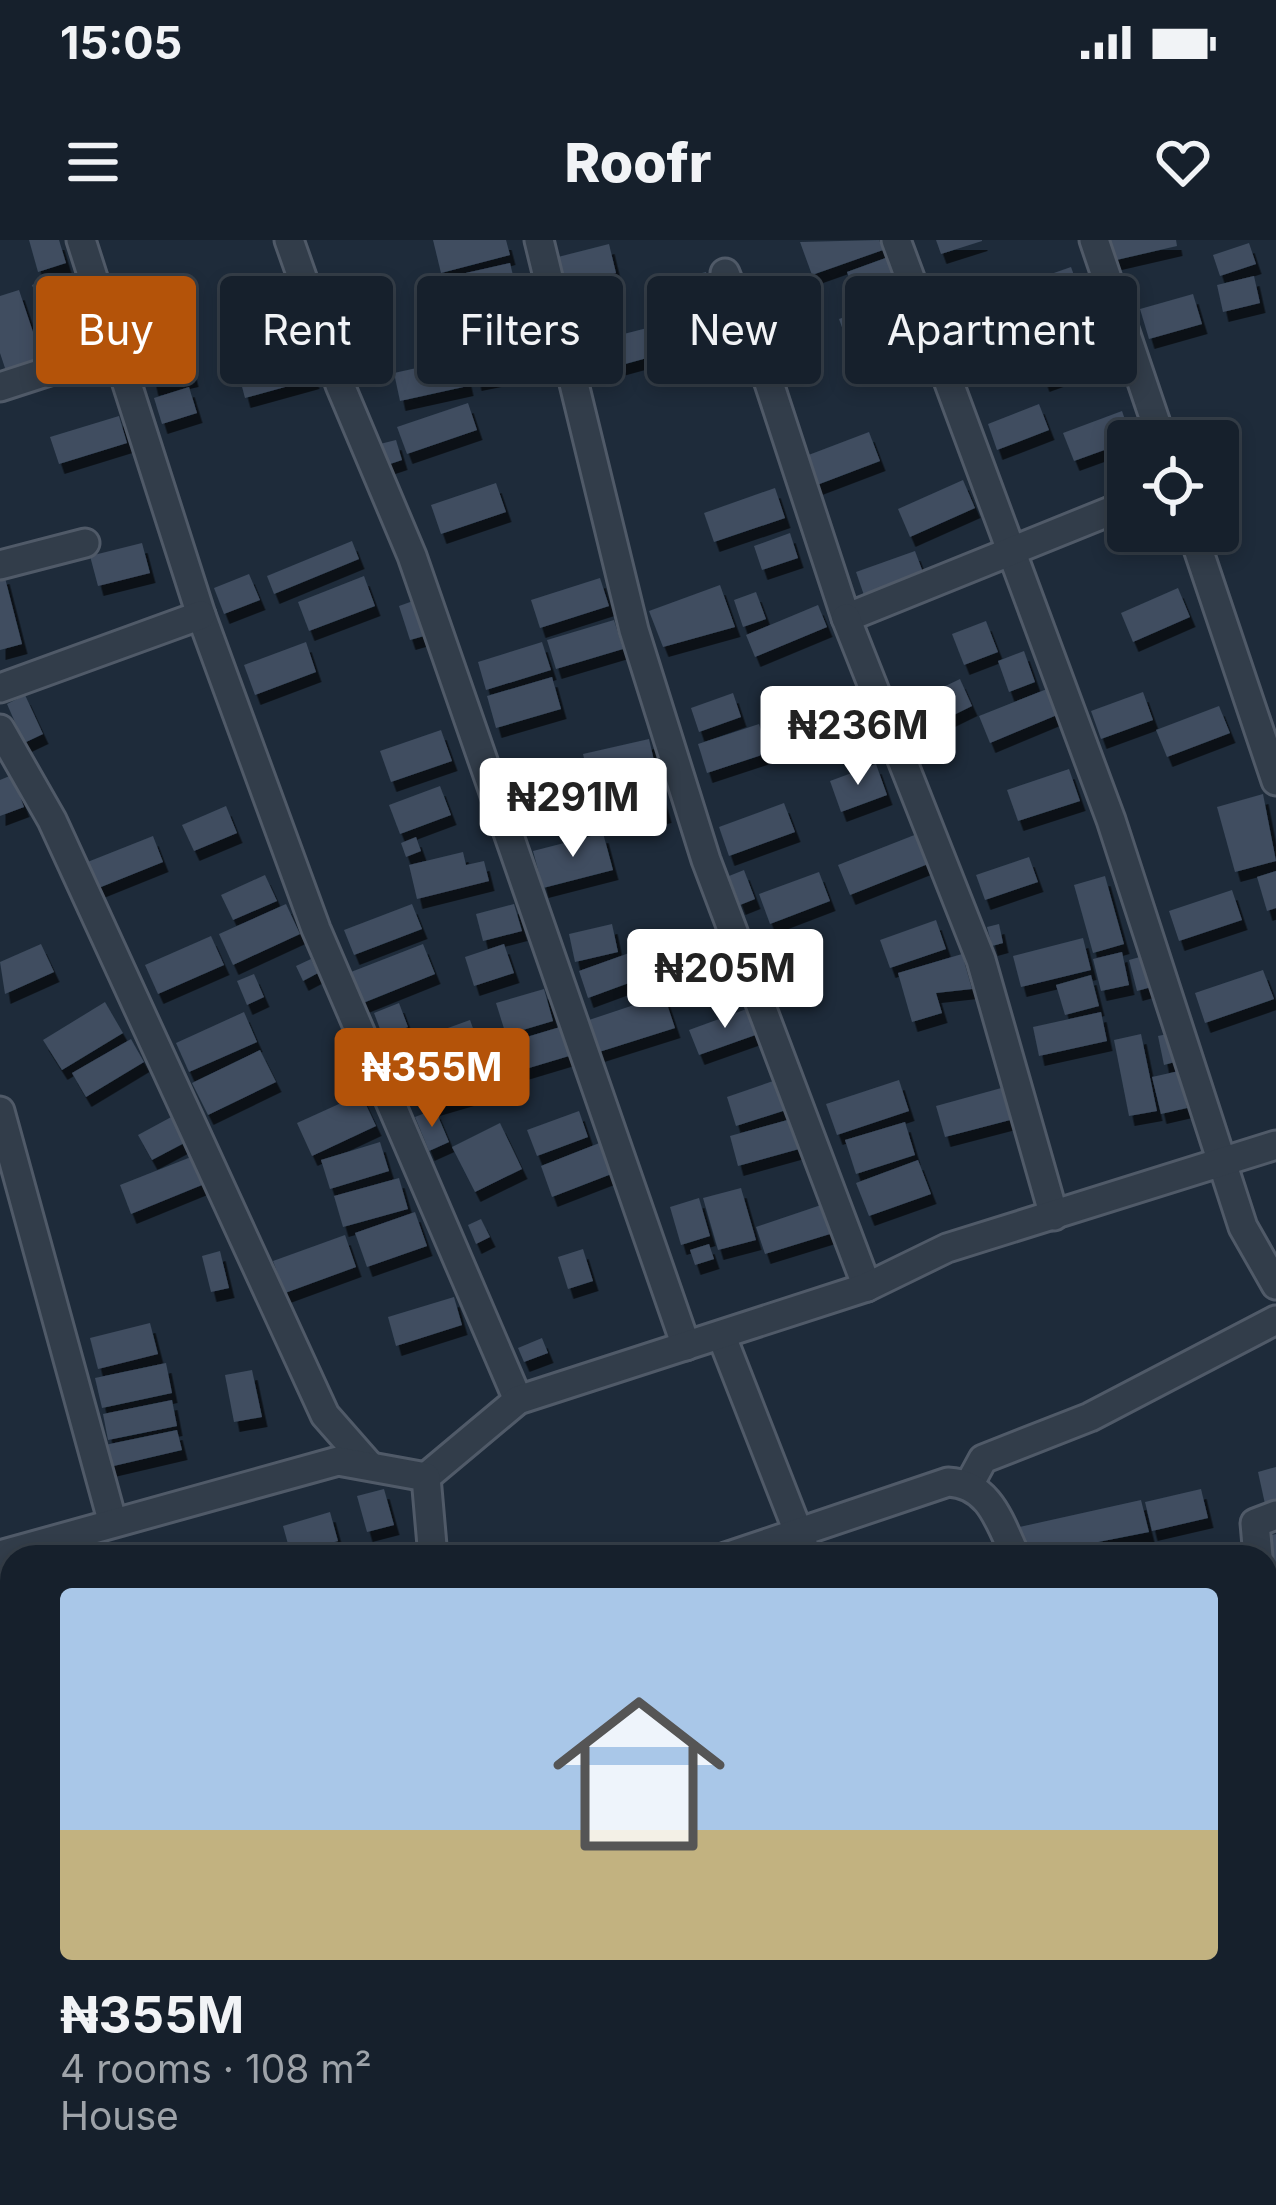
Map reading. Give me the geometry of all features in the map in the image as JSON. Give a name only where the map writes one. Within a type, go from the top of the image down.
[{"type":"street","points":[[81,240],[93,276]]},
{"type":"street","points":[[290,240],[340,385],[412,556],[686,1346]]},
{"type":"street","points":[[539,240],[634,630],[706,860],[867,1287]]},
{"type":"street","points":[[896,240],[1111,820],[1243,1227],[1276,1286]]},
{"type":"street","points":[[1094,240],[1155,420]]},
{"type":"street","points":[[724,273],[770,383],[846,618],[981,960],[1054,1216]]},
{"type":"street","points":[[0,387],[36,375]]},
{"type":"street","points":[[127,384],[201,615],[316,929],[518,1400]]},
{"type":"street","points":[[846,618],[1107,513]]},
{"type":"street","points":[[0,565],[85,543]]},
{"type":"street","points":[[1199,552],[1276,781]]},
{"type":"street","points":[[0,688],[201,615]]},
{"type":"street","points":[[0,729],[52,820],[325,1414],[368,1464]]},
{"type":"street","points":[[0,1111],[112,1520]]},
{"type":"street","points":[[34,1545],[112,1520],[256,1488],[338,1461],[426,1477],[518,1400],[867,1287],[947,1248],[1276,1145]]},
{"type":"street","points":[[970,1483],[983,1459],[1090,1417],[1276,1320]]},
{"type":"street","points":[[722,1337],[803,1545],[910,1492],[948,1482],[970,1483],[988,1500],[1010,1545]]},
{"type":"street","points":[[426,1477],[432,1545]]},
{"type":"street","points":[[1257,1545],[1255,1523],[1276,1515]]},
{"type":"building","points":[[29,240],[59,240],[66,263],[38,272]]},
{"type":"building","points":[[433,240],[506,240],[510,255],[441,273]]},
{"type":"building","points":[[879,240],[883,250],[812,275],[800,242]]},
{"type":"building","points":[[936,240],[982,240],[982,241],[941,254]]},
{"type":"building","points":[[1106,240],[1176,240],[1177,246],[1112,261]]},
{"type":"building","points":[[1249,243],[1256,264],[1220,276],[1213,255]]},
{"type":"building","points":[[609,244],[616,273],[559,276],[554,258]]},
{"type":"building","points":[[891,256],[898,276],[849,276],[847,272]]},
{"type":"building","points":[[510,263],[513,276],[452,276]]},
{"type":"building","points":[[1071,267],[1074,276],[1045,276]]},
{"type":"building","points":[[1254,276],[1260,303],[1223,312],[1217,285]]},
{"type":"building","points":[[19,290],[36,341],[36,361],[6,371],[0,353],[0,296]]},
{"type":"building","points":[[1193,294],[1202,324],[1149,339],[1140,309]]},
{"type":"building","points":[[647,328],[647,358],[623,365],[623,334]]},
{"type":"building","points":[[417,368],[417,384],[468,386],[400,401],[394,373]]},
{"type":"building","points":[[241,384],[296,384],[245,398]]},
{"type":"building","points":[[189,387],[197,413],[162,424],[154,398]]},
{"type":"building","points":[[468,403],[477,430],[407,454],[397,427]]},
{"type":"building","points":[[1039,404],[1049,430],[997,450],[988,424]]},
{"type":"building","points":[[1122,411],[1125,420],[1107,420],[1107,449],[1074,461],[1063,433]]},
{"type":"building","points":[[119,416],[127,443],[59,464],[50,437]]},
{"type":"building","points":[[869,432],[880,461],[809,488],[798,459]]},
{"type":"building","points":[[396,440],[402,460],[387,465],[380,444]]},
{"type":"building","points":[[963,480],[975,508],[910,537],[898,509]]},
{"type":"building","points":[[496,483],[506,512],[441,534],[431,505]]},
{"type":"building","points":[[775,488],[785,518],[714,542],[704,513]]},
{"type":"building","points":[[790,533],[798,558],[762,570],[754,546]]},
{"type":"building","points":[[352,541],[359,559],[274,594],[267,576]]},
{"type":"building","points":[[142,543],[150,573],[98,586],[90,556]]},
{"type":"building","points":[[915,551],[927,583],[867,604],[856,572]]},
{"type":"building","points":[[4,574],[22,644],[0,650],[0,575]]},
{"type":"building","points":[[249,574],[260,600],[224,614],[214,588]]},
{"type":"building","points":[[364,576],[375,606],[309,631],[298,602]]},
{"type":"building","points":[[600,578],[609,606],[540,628],[531,600]]},
{"type":"building","points":[[720,585],[735,627],[663,647],[649,611]]},
{"type":"building","points":[[1178,588],[1190,617],[1133,642],[1121,613]]},
{"type":"building","points":[[756,592],[766,619],[743,627],[734,600]]},
{"type":"building","points":[[413,601],[424,636],[410,640],[399,606]]},
{"type":"building","points":[[818,605],[827,627],[755,657],[746,635]]},
{"type":"building","points":[[614,620],[623,649],[556,669],[547,640]]},
{"type":"building","points":[[986,621],[998,652],[964,665],[952,634]]},
{"type":"building","points":[[306,642],[316,672],[255,695],[244,665]]},
{"type":"building","points":[[542,642],[551,670],[486,690],[478,662]]},
{"type":"building","points":[[1024,651],[1035,682],[1009,692],[998,661]]},
{"type":"building","points":[[552,677],[561,709],[496,728],[487,696]]},
{"type":"building","points":[[960,679],[972,706],[915,734],[902,707]]},
{"type":"building","points":[[1047,689],[1057,715],[990,743],[979,716]]},
{"type":"building","points":[[1143,692],[1153,720],[1101,739],[1091,711]]},
{"type":"building","points":[[733,693],[741,717],[699,732],[691,708]]},
{"type":"building","points":[[25,695],[43,734],[24,743],[7,704]]},
{"type":"building","points":[[1219,706],[1230,733],[1167,757],[1156,730]]},
{"type":"building","points":[[759,724],[768,753],[707,773],[698,744]]},
{"type":"building","points":[[441,730],[452,761],[391,782],[380,751]]},
{"type":"building","points":[[649,739],[656,769],[590,784],[583,754]]},
{"type":"building","points":[[876,764],[887,795],[841,812],[830,781]]},
{"type":"building","points":[[1069,769],[1080,801],[1018,821],[1007,790]]},
{"type":"building","points":[[12,775],[24,807],[0,816],[0,780]]},
{"type":"building","points":[[440,786],[451,815],[400,834],[389,805]]},
{"type":"building","points":[[659,787],[666,813],[624,823],[617,798]]},
{"type":"building","points":[[1263,794],[1276,861],[1235,872],[1217,807]]},
{"type":"building","points":[[784,803],[795,832],[729,856],[719,827]]},
{"type":"building","points":[[226,806],[237,833],[194,851],[182,825]]},
{"type":"building","points":[[603,833],[613,870],[543,888],[533,851]]},
{"type":"building","points":[[917,834],[928,864],[850,895],[838,865]]},
{"type":"building","points":[[153,836],[163,862],[96,889],[85,863]]},
{"type":"building","points":[[416,837],[421,851],[406,857],[401,843]]},
{"type":"building","points":[[463,852],[466,865],[484,861],[489,881],[417,899],[409,865]]},
{"type":"building","points":[[1029,857],[1038,882],[985,900],[976,875]]},
{"type":"building","points":[[744,870],[755,899],[740,905],[729,876]]},
{"type":"building","points":[[1276,871],[1276,908],[1267,911],[1257,877]]},
{"type":"building","points":[[819,872],[830,901],[770,924],[759,894]]},
{"type":"building","points":[[265,875],[277,901],[233,920],[221,895]]},
{"type":"building","points":[[1105,876],[1124,944],[1093,953],[1074,885]]},
{"type":"building","points":[[1232,890],[1242,920],[1179,941],[1169,911]]},
{"type":"building","points":[[286,904],[300,934],[233,965],[219,934]]},
{"type":"building","points":[[412,904],[422,929],[354,955],[344,930]]},
{"type":"building","points":[[514,904],[522,931],[483,941],[476,914]]},
{"type":"building","points":[[936,920],[946,949],[890,968],[880,940]]},
{"type":"building","points":[[612,924],[618,952],[575,962],[569,934]]},
{"type":"building","points":[[999,924],[1003,943],[992,946],[987,927]]},
{"type":"building","points":[[211,936],[224,965],[158,994],[145,965]]},
{"type":"building","points":[[1083,938],[1091,970],[1021,987],[1013,956]]},
{"type":"building","points":[[41,944],[54,972],[5,994],[0,962]]},
{"type":"building","points":[[423,944],[435,974],[363,1003],[351,972]]},
{"type":"building","points":[[504,944],[514,973],[474,986],[465,957]]},
{"type":"building","points":[[646,947],[656,973],[588,998],[579,971]]},
{"type":"building","points":[[1122,952],[1129,985],[1101,991],[1093,959]]},
{"type":"building","points":[[962,954],[972,989],[936,993],[942,1013],[912,1022],[898,973]]},
{"type":"building","points":[[1147,955],[1155,986],[1137,991],[1129,960]]},
{"type":"building","points":[[311,959],[318,973],[303,981],[296,966]]},
{"type":"building","points":[[1263,970],[1274,999],[1205,1023],[1195,993]]},
{"type":"building","points":[[254,974],[264,997],[247,1005],[237,981]]},
{"type":"building","points":[[1091,975],[1099,1006],[1065,1015],[1056,985]]},
{"type":"building","points":[[544,989],[553,1021],[506,1035],[496,1003]]},
{"type":"building","points":[[664,995],[675,1028],[599,1052],[589,1020]]},
{"type":"building","points":[[105,1002],[123,1033],[62,1070],[43,1040]]},
{"type":"building","points":[[399,1003],[408,1027],[383,1037],[374,1013]]},
{"type":"building","points":[[752,1007],[761,1033],[699,1055],[689,1030]]},
{"type":"building","points":[[244,1012],[257,1042],[189,1072],[176,1043]]},
{"type":"building","points":[[1101,1012],[1107,1041],[1039,1056],[1033,1027]]},
{"type":"building","points":[[470,1020],[481,1050],[412,1074],[401,1045]]},
{"type":"building","points":[[560,1027],[569,1056],[509,1074],[500,1045]]},
{"type":"building","points":[[1172,1033],[1178,1061],[1164,1065],[1158,1036]]},
{"type":"building","points":[[1141,1034],[1157,1111],[1129,1116],[1114,1040]]},
{"type":"building","points":[[131,1039],[144,1062],[86,1097],[72,1073]]},
{"type":"building","points":[[260,1050],[276,1082],[208,1115],[192,1083]]},
{"type":"building","points":[[481,1064],[489,1090],[424,1109],[417,1083]]},
{"type":"building","points":[[1179,1071],[1187,1108],[1161,1114],[1152,1077]]},
{"type":"building","points":[[776,1080],[786,1110],[736,1126],[727,1097]]},
{"type":"building","points":[[899,1080],[909,1111],[837,1135],[826,1104]]},
{"type":"building","points":[[1005,1087],[1014,1119],[945,1137],[936,1106]]},
{"type":"building","points":[[361,1094],[376,1126],[312,1156],[297,1123]]},
{"type":"building","points":[[435,1109],[449,1142],[429,1151],[415,1117]]},
{"type":"building","points":[[579,1111],[588,1137],[537,1156],[527,1130]]},
{"type":"building","points":[[175,1115],[188,1141],[152,1160],[138,1135]]},
{"type":"building","points":[[791,1119],[799,1149],[738,1166],[730,1136]]},
{"type":"building","points":[[905,1122],[915,1155],[856,1174],[845,1140]]},
{"type":"building","points":[[500,1123],[522,1169],[475,1192],[452,1147]]},
{"type":"building","points":[[380,1142],[389,1171],[330,1189],[321,1160]]},
{"type":"building","points":[[602,1142],[614,1173],[552,1197],[541,1166]]},
{"type":"building","points":[[191,1157],[202,1185],[131,1214],[120,1185]]},
{"type":"building","points":[[918,1160],[931,1194],[869,1216],[856,1183]]},
{"type":"building","points":[[399,1178],[408,1209],[343,1227],[334,1196]]},
{"type":"building","points":[[741,1188],[756,1240],[718,1250],[703,1198]]},
{"type":"building","points":[[699,1198],[710,1236],[681,1245],[670,1207]]},
{"type":"building","points":[[821,1205],[830,1234],[765,1254],[756,1227]]},
{"type":"building","points":[[415,1212],[427,1246],[367,1267],[355,1233]]},
{"type":"building","points":[[481,1219],[490,1237],[476,1244],[468,1225]]},
{"type":"building","points":[[345,1235],[356,1267],[285,1293],[273,1261]]},
{"type":"building","points":[[709,1244],[714,1259],[695,1265],[690,1250]]},
{"type":"building","points":[[583,1249],[593,1281],[568,1289],[558,1257]]},
{"type":"building","points":[[220,1251],[229,1288],[211,1292],[202,1256]]},
{"type":"building","points":[[454,1297],[462,1325],[396,1346],[388,1317]]},
{"type":"building","points":[[150,1323],[158,1354],[98,1369],[90,1338]]},
{"type":"building","points":[[542,1338],[548,1353],[524,1362],[518,1348]]},
{"type":"building","points":[[166,1363],[172,1393],[102,1408],[95,1378]]},
{"type":"building","points":[[252,1370],[262,1417],[234,1422],[225,1375]]},
{"type":"building","points":[[172,1400],[177,1426],[108,1440],[103,1414]]},
{"type":"building","points":[[177,1430],[182,1450],[105,1468],[100,1446]]},
{"type":"building","points":[[1276,1467],[1276,1511],[1267,1513],[1258,1472]]},
{"type":"building","points":[[384,1489],[394,1525],[367,1532],[357,1496]]},
{"type":"building","points":[[1201,1489],[1208,1518],[1152,1531],[1145,1502]]},
{"type":"building","points":[[1141,1500],[1149,1532],[1083,1545],[1019,1545],[1015,1528]]},
{"type":"building","points":[[330,1512],[338,1541],[288,1545],[283,1526]]},
{"type":"building","points":[[1276,1534],[1276,1545],[1264,1545],[1262,1537]]}]
